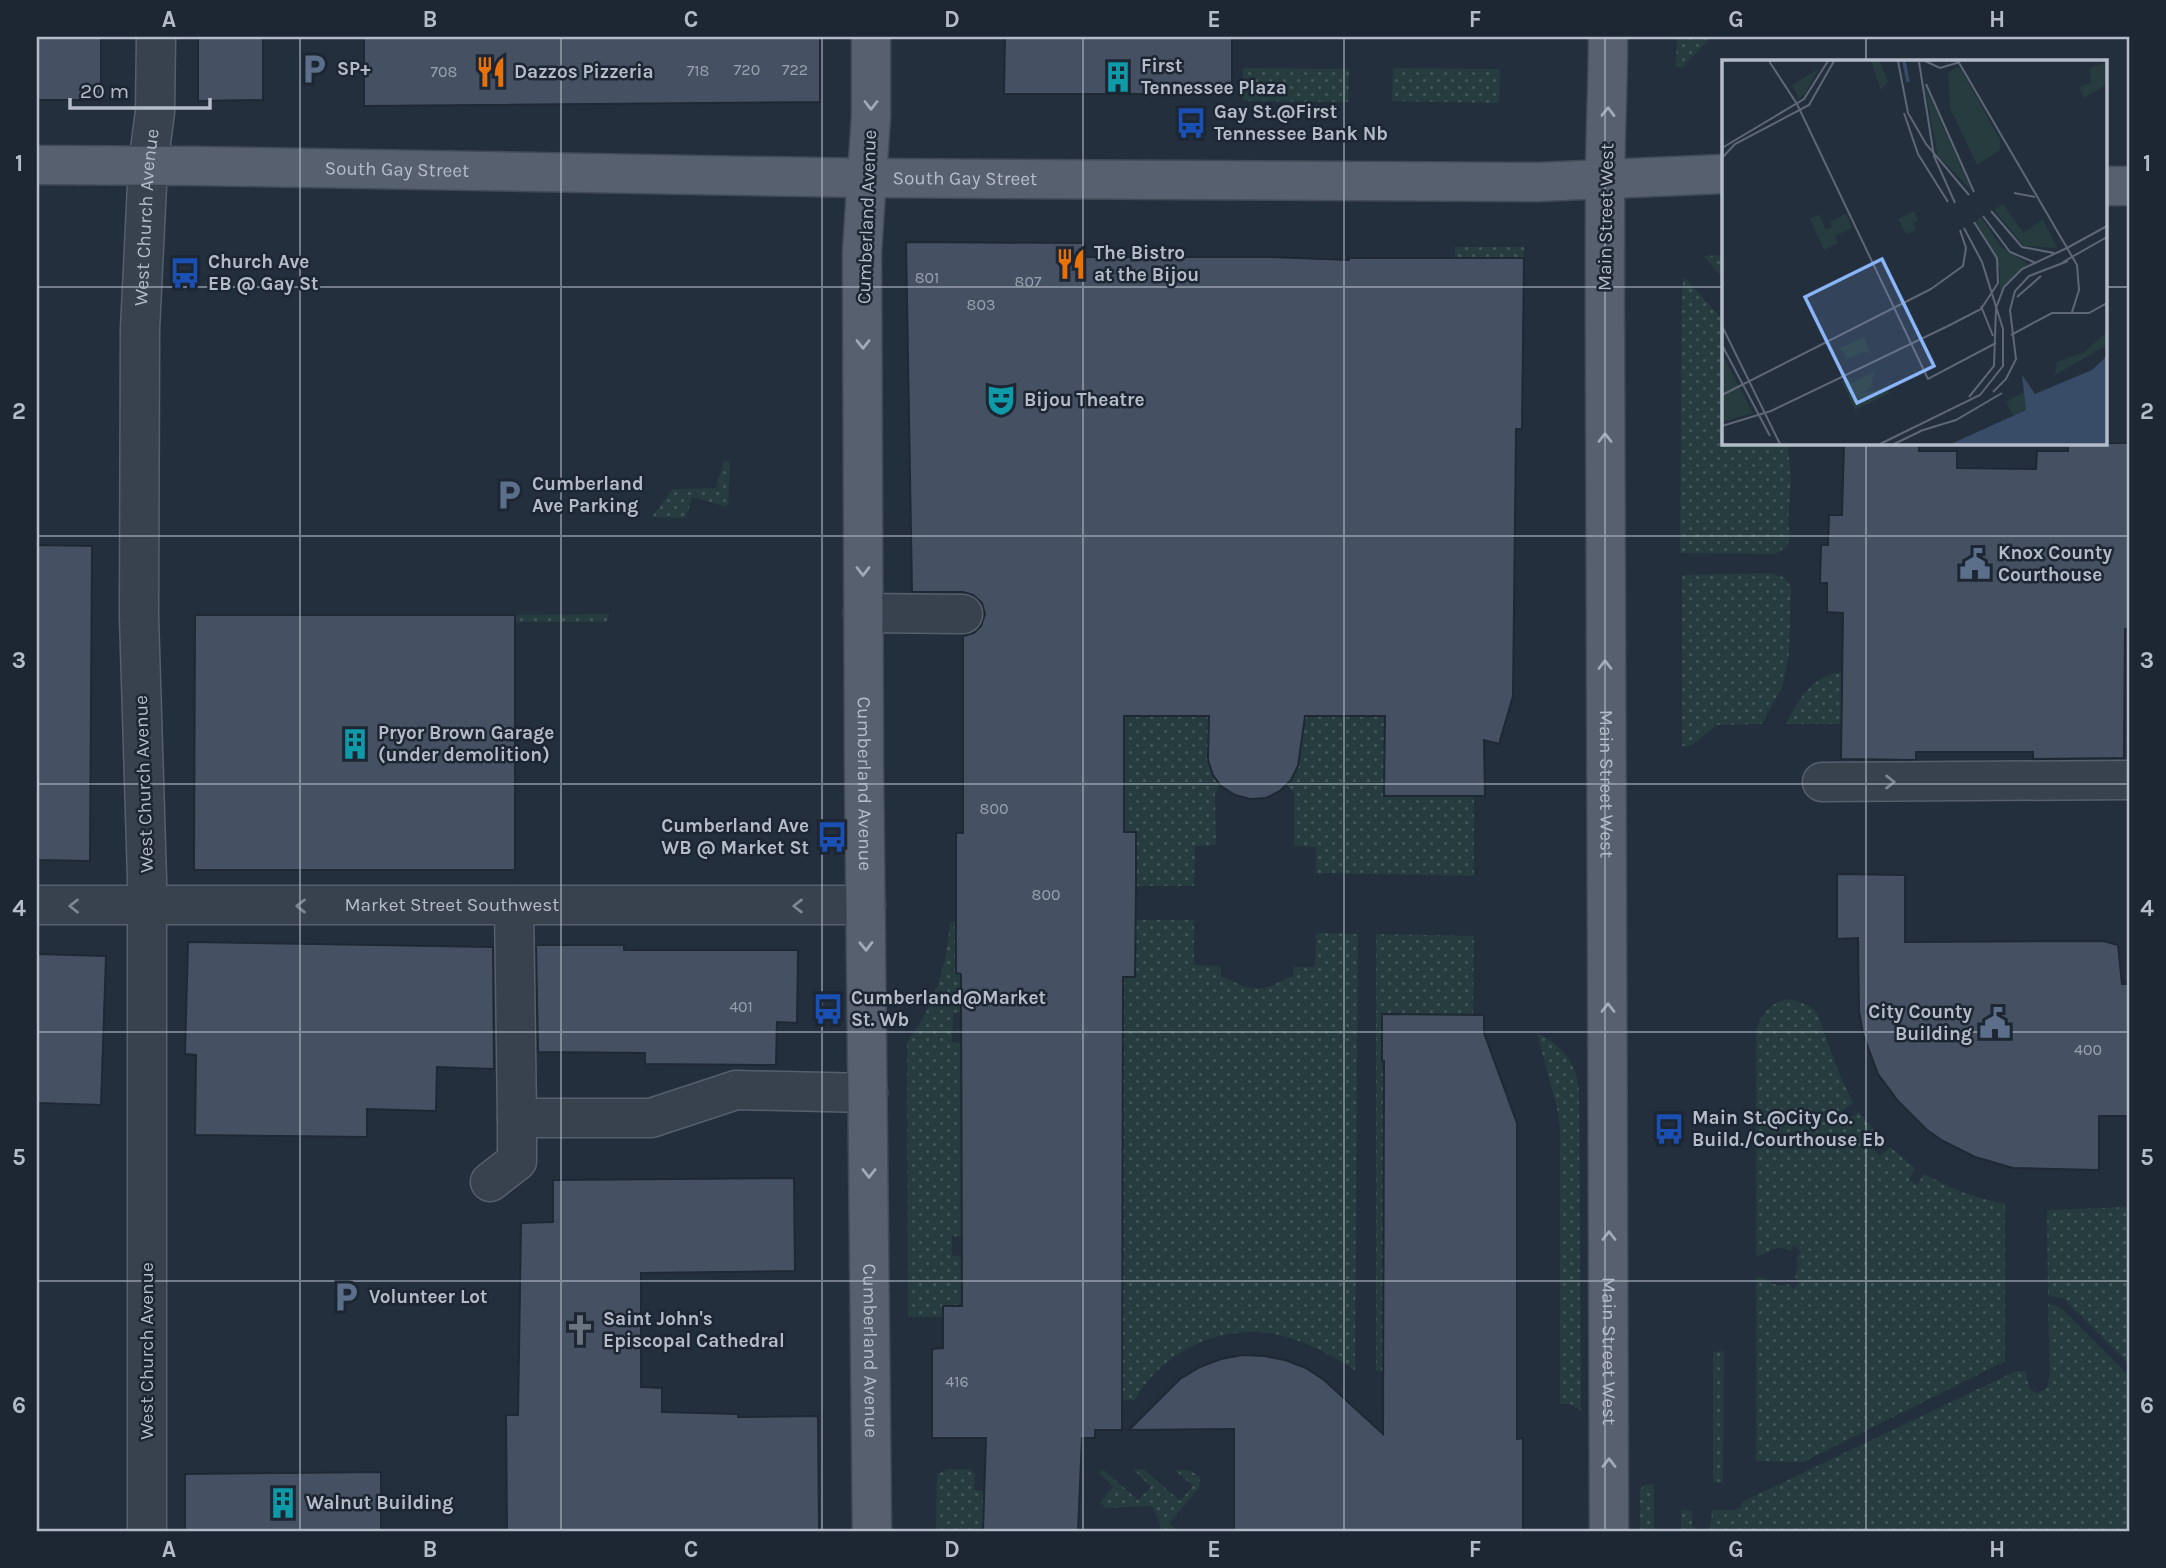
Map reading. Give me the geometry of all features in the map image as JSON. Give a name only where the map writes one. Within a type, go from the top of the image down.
[{"type":"main road","name":"Cumberland Avenue","points":[[871,37],[871,116],[862,252],[872,1531]]},
{"type":"main road","name":"Main Street West","points":[[1608,37],[1605,180],[1605,734],[1609,1531]]},
{"type":"main road","name":"South Gay Street","points":[[37,165],[867,178],[1524,182],[1722,174]]},
{"type":"main road","points":[[2106,186],[2129,186]]},
{"type":"street","name":"West Church Avenue","points":[[147,1531],[146,906],[139,602],[140,329],[148,165],[155,111],[156,37]]},
{"type":"street","points":[[863,612],[963,614]]},
{"type":"street","points":[[1822,782],[2129,780]]},
{"type":"street","name":"Market Street Southwest","points":[[37,905],[866,905]]},
{"type":"street","points":[[490,1182],[517,1161],[514,906]]},
{"type":"street","points":[[517,1118],[651,1118],[736,1090],[868,1093]]},
{"type":"green space","points":[[1677,37],[1710,39],[1681,68],[1676,65]]},
{"type":"green space","points":[[1243,68],[1349,69],[1348,102],[1243,101]]},
{"type":"green space","points":[[1393,68],[1500,69],[1499,103],[1392,101]]},
{"type":"green space","points":[[1455,247],[1524,247],[1524,258],[1455,258]]},
{"type":"green space","points":[[1722,255],[1722,278],[1704,256]]},
{"type":"green space","points":[[1684,277],[1722,319],[1722,444],[1788,444],[1791,480],[1788,521],[1790,535],[1787,546],[1776,554],[1680,553]]},
{"type":"green space","points":[[724,461],[730,464],[728,504],[725,506],[692,497],[686,518],[652,517],[673,489],[716,488]]},
{"type":"green space","points":[[1769,573],[1784,577],[1791,587],[1789,653],[1783,685],[1762,724],[1717,725],[1691,746],[1682,746],[1682,575]]},
{"type":"green space","points":[[609,614],[607,621],[603,622],[515,622],[515,615]]},
{"type":"green space","points":[[1842,672],[1842,724],[1786,724],[1807,690],[1822,678]]},
{"type":"green space","points":[[1124,716],[1227,716],[1213,775],[1220,784],[1215,794],[1216,845],[1195,846],[1194,886],[1136,886],[1136,833],[1124,832]]},
{"type":"green space","points":[[1280,716],[1385,716],[1384,796],[1474,796],[1474,876],[1316,873],[1316,847],[1294,846],[1294,792],[1287,785],[1297,767],[1300,747],[1294,732]]},
{"type":"green space","points":[[1135,920],[1194,920],[1194,965],[1220,966],[1221,976],[1257,988],[1271,986],[1293,976],[1293,967],[1315,967],[1316,933],[1358,934],[1355,1370],[1296,1340],[1265,1333],[1243,1332],[1200,1343],[1180,1353],[1147,1382],[1135,1400],[1122,1400],[1123,977],[1135,976]]},
{"type":"green space","points":[[950,922],[956,922],[956,973],[961,974],[961,1012],[953,1013],[952,1042],[962,1043],[961,1237],[952,1236],[952,1255],[961,1257],[962,1306],[943,1317],[908,1317],[907,1042],[932,1000],[946,955]]},
{"type":"green space","points":[[1376,934],[1474,936],[1473,1015],[1382,1015],[1383,1371],[1376,1371]]},
{"type":"green space","points":[[1791,999],[1810,1006],[1817,1013],[1853,1103],[1843,1110],[1848,1119],[1859,1112],[1881,1139],[1873,1149],[1880,1156],[1890,1147],[1915,1168],[1909,1180],[1917,1185],[1924,1174],[1963,1192],[2005,1203],[2005,1361],[1803,1462],[1756,1461],[1756,1277],[1778,1285],[1788,1284],[1793,1289],[1800,1282],[1795,1277],[1798,1264],[1796,1258],[1801,1252],[1794,1245],[1790,1251],[1776,1248],[1756,1256],[1756,1030],[1773,1005]]},
{"type":"green space","points":[[1537,1033],[1554,1043],[1566,1056],[1575,1071],[1579,1090],[1581,1411],[1571,1404],[1560,1404],[1560,1128]]},
{"type":"green space","points":[[2129,1207],[2128,1363],[2063,1298],[2048,1296],[2047,1210]]},
{"type":"green space","points":[[2048,1303],[2061,1308],[2129,1376],[2129,1531],[1707,1531],[1711,1524],[1712,1510],[1733,1510],[1741,1507],[1742,1502],[2016,1371],[2026,1372],[2029,1388],[2034,1392],[2039,1393],[2047,1388],[2050,1375]]},
{"type":"green space","points":[[1724,1351],[1723,1483],[1713,1482],[1713,1352]]},
{"type":"green space","points":[[947,1469],[969,1469],[975,1473],[974,1490],[984,1491],[982,1531],[936,1531],[937,1475]]},
{"type":"green space","points":[[1102,1469],[1138,1500],[1151,1487],[1134,1470],[1136,1469],[1143,1469],[1180,1501],[1193,1486],[1175,1470],[1189,1471],[1197,1475],[1200,1478],[1199,1488],[1169,1523],[1178,1531],[1160,1531],[1160,1523],[1152,1506],[1106,1508],[1100,1502],[1113,1487],[1099,1472]]},
{"type":"green space","points":[[1654,1484],[1654,1531],[1640,1531],[1640,1490],[1644,1485]]},
{"type":"green space","points":[[1681,1510],[1692,1511],[1692,1526],[1699,1531],[1681,1531]]},
{"type":"building","points":[[37,37],[101,37],[101,100],[37,100]]},
{"type":"building","points":[[198,37],[263,37],[263,100],[198,101]]},
{"type":"building","points":[[364,37],[820,37],[820,102],[364,106]]},
{"type":"building","name":"First Tennessee Plaza","points":[[1005,37],[1232,37],[1232,94],[1004,94]]},
{"type":"building","points":[[906,242],[1084,243],[1086,257],[1271,257],[1349,260],[1524,258],[1522,429],[1516,429],[1513,696],[1499,744],[1484,740],[1485,796],[1384,796],[1385,716],[1305,716],[1298,766],[1291,780],[1280,791],[1266,798],[1250,799],[1235,795],[1221,786],[1213,775],[1208,760],[1209,716],[1124,716],[1124,832],[1136,832],[1136,886],[1135,977],[1123,977],[1122,1430],[1095,1430],[1095,1438],[1082,1438],[1078,1531],[983,1531],[986,1438],[932,1438],[932,1349],[943,1348],[943,1306],[962,1306],[961,974],[956,973],[956,833],[963,833],[963,636],[974,633],[981,626],[985,614],[982,603],[973,595],[963,592],[912,592]]},
{"type":"building","name":"Knox County Courthouse","points":[[2129,443],[2129,629],[2125,629],[2124,758],[2033,759],[2033,752],[1916,752],[1916,760],[1841,759],[1843,613],[1827,612],[1827,583],[1820,583],[1821,545],[1828,545],[1829,515],[1842,515],[1844,444],[1919,444],[1919,451],[1957,451],[1957,468],[2036,469],[2037,451],[2068,451],[2068,444]]},
{"type":"building","points":[[37,545],[92,546],[90,861],[37,860]]},
{"type":"building","name":"Pryor Brown Garage (under demolition)","points":[[195,615],[515,615],[515,870],[194,870]]},
{"type":"building","name":"City County Building","points":[[1837,874],[1905,875],[1905,942],[2103,941],[2118,945],[2122,984],[2129,984],[2129,1116],[2099,1116],[2099,1170],[2013,1168],[1975,1157],[1927,1130],[1898,1101],[1878,1074],[1863,1034],[1859,1011],[1858,938],[1837,939]]},
{"type":"building","points":[[188,942],[493,947],[494,1069],[437,1067],[436,1111],[367,1109],[367,1137],[195,1135],[196,1055],[185,1054]]},
{"type":"building","points":[[536,945],[624,945],[624,950],[798,950],[797,1023],[777,1022],[776,1065],[645,1064],[645,1053],[538,1052]]},
{"type":"building","points":[[37,954],[106,956],[101,1105],[37,1103]]},
{"type":"building","points":[[1382,1014],[1484,1015],[1484,1033],[1517,1123],[1517,1439],[1523,1438],[1523,1531],[1234,1531],[1234,1429],[1129,1430],[1180,1379],[1200,1367],[1242,1355],[1285,1360],[1306,1368],[1324,1380],[1383,1434]]},
{"type":"building","name":"Saint John's Episcopal Cathedral","points":[[794,1178],[795,1271],[641,1273],[641,1387],[662,1388],[662,1412],[738,1414],[738,1417],[818,1416],[819,1531],[507,1531],[506,1415],[518,1415],[521,1223],[553,1222],[553,1180]]},
{"type":"building","name":"Walnut Building","points":[[381,1472],[381,1531],[185,1531],[185,1474]]},
{"type":"place","name":"SP+","points":[[314,69]]},
{"type":"place","name":"Dazzos Pizzeria","points":[[491,72]]},
{"type":"place","name":"First Tennessee Plaza","points":[[1118,77]]},
{"type":"place","name":"Gay St.@First Tennessee Bank Nb","points":[[1191,123]]},
{"type":"place","name":"The Bistro at the Bijou","points":[[1071,264]]},
{"type":"place","name":"Church Ave EB @ Gay St","points":[[185,273]]},
{"type":"place","name":"Bijou Theatre","points":[[1001,400]]},
{"type":"place","name":"Cumberland Ave Parking","points":[[509,495]]},
{"type":"place","name":"Knox County Courthouse","points":[[1975,564]]},
{"type":"place","name":"Pryor Brown Garage (under demolition)","points":[[355,744]]},
{"type":"place","name":"Cumberland Ave WB @ Market St","points":[[832,837]]},
{"type":"place","name":"Cumberland@Market St. Wb","points":[[828,1009]]},
{"type":"place","name":"City County Building","points":[[1995,1023]]},
{"type":"place","name":"Main St.@City Co. Build./Courthouse Eb","points":[[1669,1129]]},
{"type":"place","name":"Volunteer Lot","points":[[346,1297]]},
{"type":"place","name":"Saint John's Episcopal Cathedral","points":[[580,1330]]},
{"type":"place","name":"Walnut Building","points":[[283,1503]]}]
